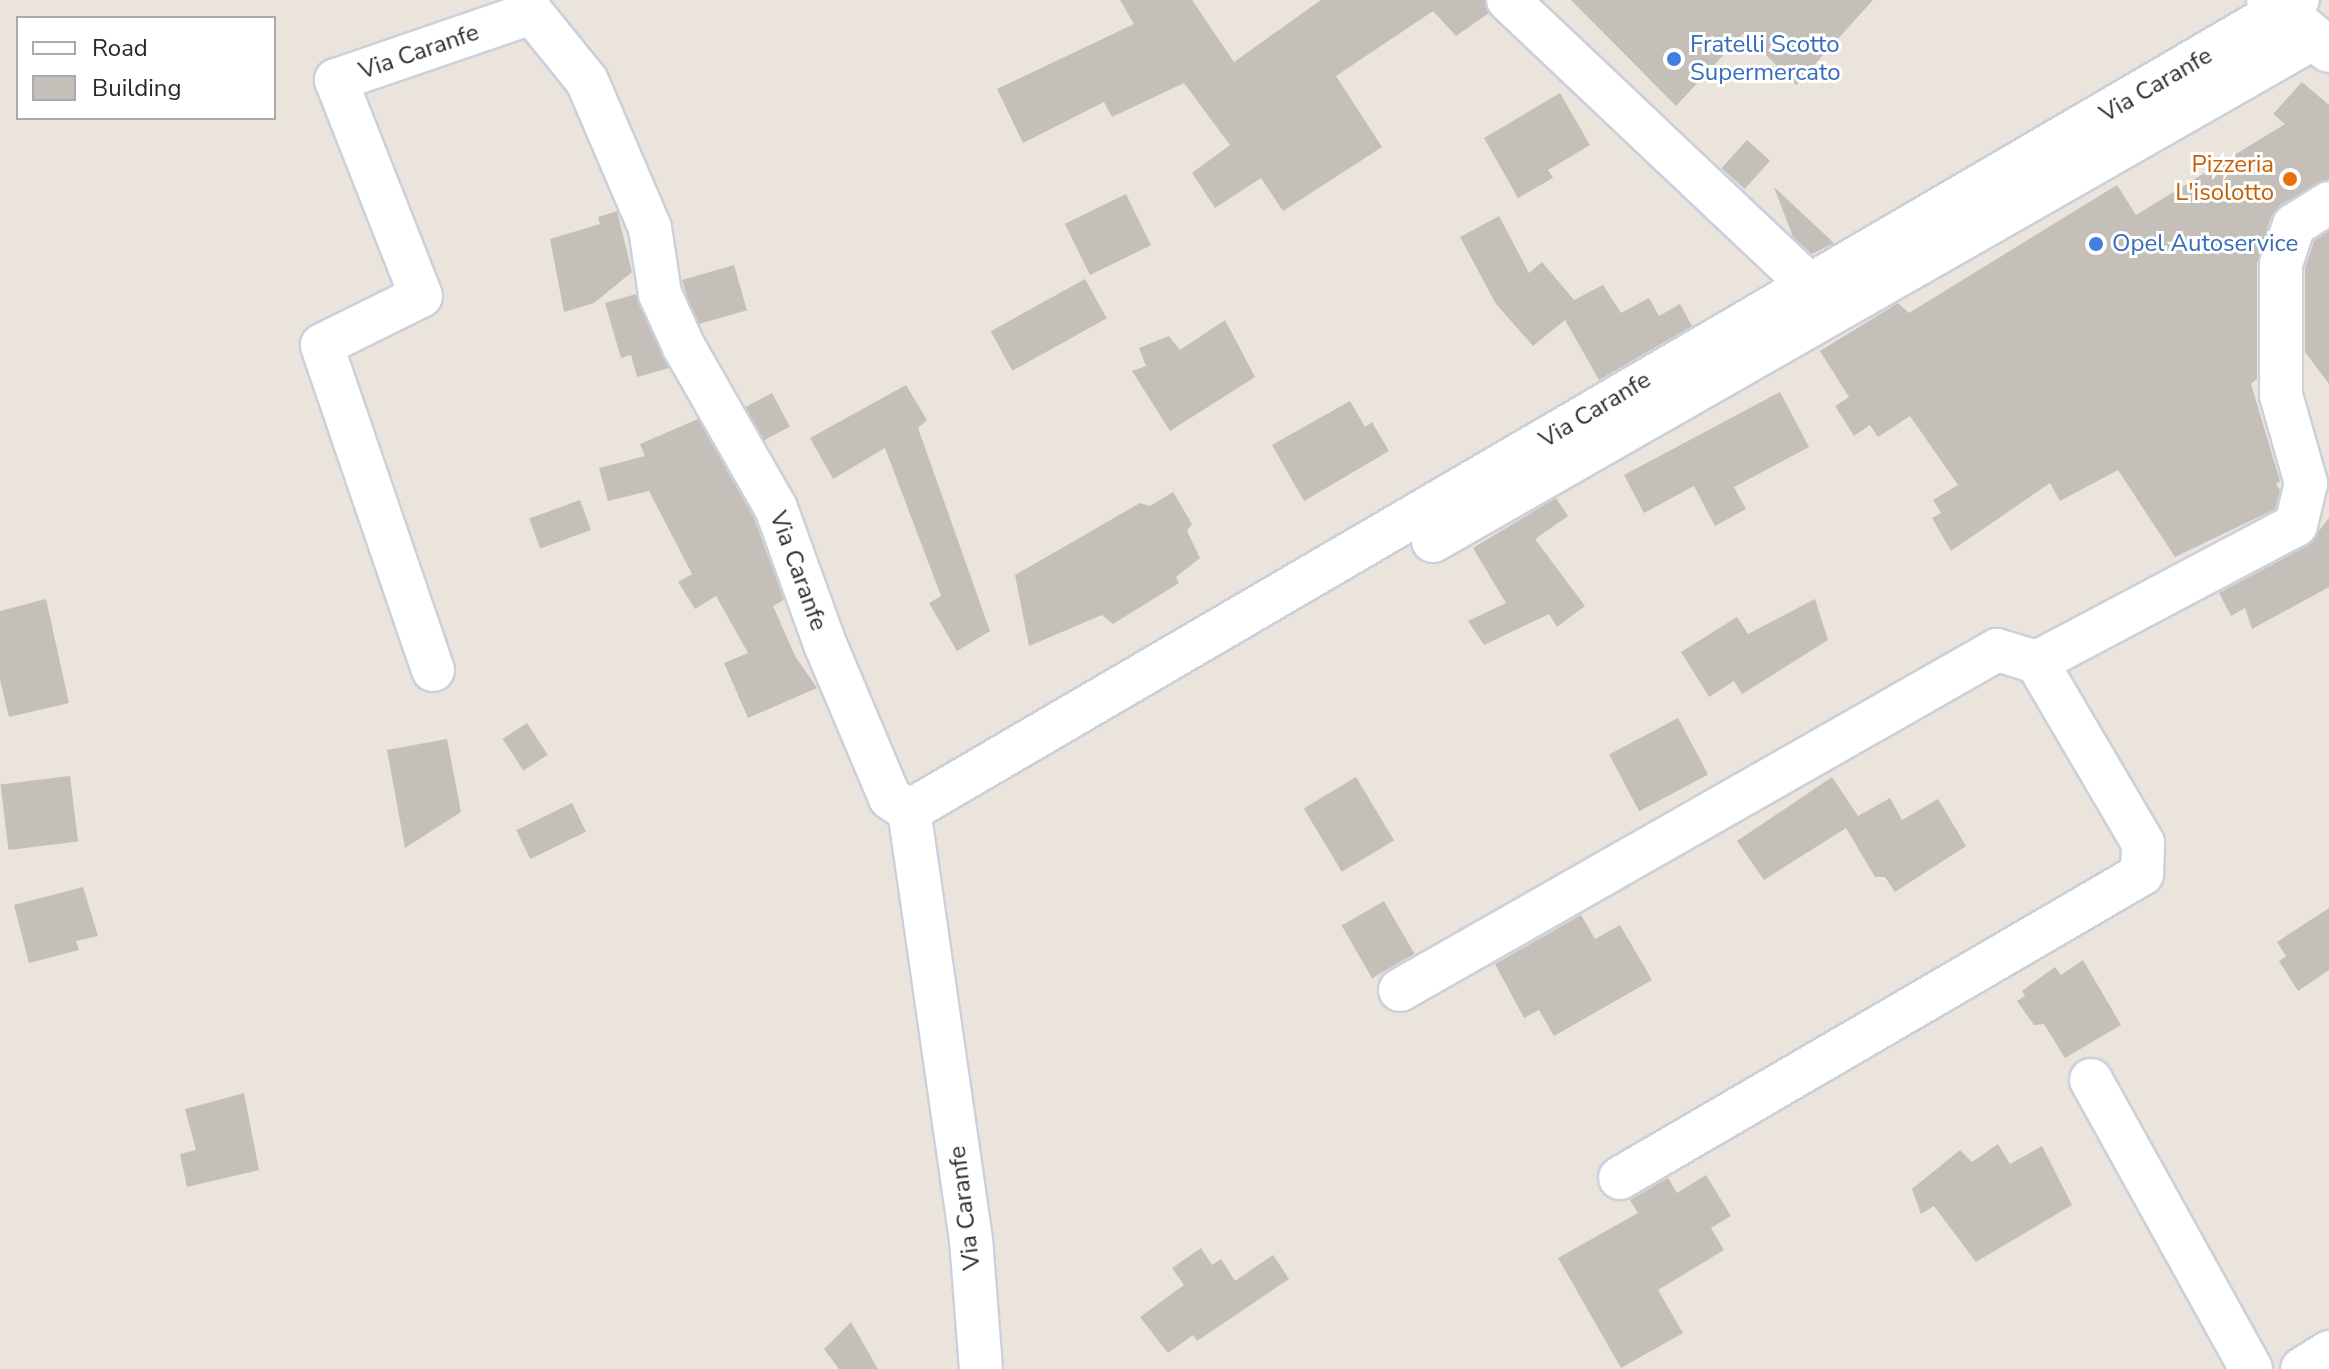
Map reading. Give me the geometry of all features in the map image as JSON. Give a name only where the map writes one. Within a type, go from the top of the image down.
[{"type":"street","points":[[1508,0],[1807,283]]},
{"type":"street","name":"Via Caranfe","points":[[433,670],[322,345],[421,296],[336,80],[532,13],[587,81],[650,228],[660,294],[684,347],[776,508],[825,644],[890,798],[929,814]]},
{"type":"street","points":[[929,814],[2299,20]]},
{"type":"street","name":"Via Caranfe","points":[[929,814],[1807,283],[2299,20]]},
{"type":"street","points":[[2037,662],[2296,525],[2306,483],[2281,395],[2281,264],[2294,225],[2329,203]]},
{"type":"street","points":[[1400,990],[1997,650],[2037,662],[2143,843],[2142,874],[1620,1178]]},
{"type":"street","name":"Via Caranfe","points":[[929,814],[981,1369]]},
{"type":"street","points":[[2091,1080],[2251,1369]]},
{"type":"street","points":[[2302,1369],[2329,1352]]},
{"type":"building","points":[[1120,0],[1192,0],[1234,62],[1321,0],[1485,0],[1489,13],[1456,36],[1433,11],[1336,76],[1382,147],[1283,211],[1261,178],[1215,208],[1192,173],[1230,145],[1184,83],[1112,117],[1104,102],[1023,143],[997,89],[1134,24]]},
{"type":"building","name":"Fratelli Scotto Supermercato","points":[[1571,0],[1873,0],[1796,85],[1744,33],[1676,106]]},
{"type":"building","points":[[2302,82],[2329,105],[2329,179],[2280,205],[2271,217],[2257,264],[2257,379],[2251,384],[2280,481],[2276,484],[2280,490],[2275,509],[2175,557],[2118,470],[2060,501],[2050,483],[1951,551],[1932,518],[1941,513],[1933,500],[1958,485],[1910,416],[1878,437],[1870,425],[1854,436],[1835,406],[1849,397],[1820,351],[1898,303],[1909,313],[2117,185],[2136,215],[2285,124],[2273,114]]},
{"type":"building","points":[[1560,93],[1590,145],[1548,170],[1553,178],[1518,198],[1484,138]]},
{"type":"building","points":[[1747,140],[1770,161],[1745,189],[1722,168]]},
{"type":"building","points":[[1774,187],[1834,243],[1812,254],[1793,237]]},
{"type":"building","points":[[1126,194],[1151,245],[1090,275],[1065,224]]},
{"type":"building","points":[[617,211],[632,272],[594,303],[564,312],[550,239],[600,224],[598,217]]},
{"type":"building","points":[[1499,216],[1529,273],[1542,262],[1574,300],[1603,285],[1621,313],[1649,298],[1659,316],[1680,304],[1692,326],[1599,380],[1565,320],[1533,346],[1496,304],[1460,237]]},
{"type":"building","points":[[2329,231],[2329,384],[2305,352],[2305,268],[2314,241]]},
{"type":"building","points":[[734,265],[747,310],[695,325],[682,280]]},
{"type":"building","points":[[1085,279],[1107,318],[1012,371],[991,331]]},
{"type":"building","points":[[636,294],[669,368],[637,377],[631,355],[621,358],[605,303]]},
{"type":"building","points":[[1225,320],[1255,377],[1170,431],[1132,371],[1146,366],[1139,348],[1169,336],[1180,350]]},
{"type":"building","points":[[906,385],[927,420],[918,428],[990,631],[957,651],[929,603],[941,596],[885,448],[833,479],[810,438]]},
{"type":"building","points":[[1780,392],[1809,447],[1734,487],[1746,509],[1715,526],[1694,486],[1644,513],[1624,475]]},
{"type":"building","points":[[772,393],[790,427],[763,441],[746,407]]},
{"type":"building","points":[[1350,401],[1365,427],[1372,422],[1389,451],[1304,501],[1272,445]]},
{"type":"building","points":[[698,419],[754,518],[784,600],[773,606],[795,656],[817,688],[748,718],[724,663],[748,653],[716,596],[695,609],[678,582],[692,574],[649,491],[608,501],[599,468],[645,456],[640,444]]},
{"type":"building","points":[[1173,492],[1192,524],[1187,531],[1200,558],[1176,577],[1179,583],[1113,624],[1102,615],[1029,646],[1015,575],[1140,503],[1150,506]]},
{"type":"building","points":[[1556,498],[1568,516],[1535,539],[1585,606],[1557,627],[1549,614],[1484,645],[1468,621],[1506,603],[1473,548]]},
{"type":"building","points":[[580,500],[591,530],[540,549],[529,518]]},
{"type":"building","points":[[2329,518],[2329,587],[2252,629],[2245,608],[2231,616],[2219,593],[2307,546]]},
{"type":"building","points":[[46,599],[69,703],[9,717],[0,680],[0,611]]},
{"type":"building","points":[[1815,599],[1828,640],[1742,694],[1734,681],[1709,697],[1681,652],[1737,617],[1748,634]]},
{"type":"building","points":[[1678,718],[1708,775],[1639,811],[1609,755]]},
{"type":"building","points":[[527,723],[548,755],[523,771],[503,739]]},
{"type":"building","points":[[447,739],[461,812],[405,848],[387,750]]},
{"type":"building","points":[[70,776],[78,842],[9,850],[1,785]]},
{"type":"building","points":[[1356,777],[1394,840],[1342,872],[1304,808]]},
{"type":"building","points":[[1832,777],[1858,816],[1890,798],[1902,820],[1938,799],[1966,846],[1895,892],[1885,877],[1875,877],[1846,828],[1764,880],[1737,841]]},
{"type":"building","points":[[572,803],[586,832],[530,859],[516,830]]},
{"type":"building","points":[[83,887],[98,936],[76,941],[79,950],[29,963],[14,905]]},
{"type":"building","points":[[1384,901],[1414,954],[1372,978],[1342,926]]},
{"type":"building","points":[[2329,908],[2329,970],[2298,991],[2279,961],[2286,956],[2277,942]]},
{"type":"building","points":[[1581,915],[1595,939],[1620,925],[1652,980],[1554,1036],[1539,1010],[1524,1018],[1495,964]]},
{"type":"building","points":[[2083,960],[2121,1025],[2065,1058],[2044,1024],[2034,1025],[2017,1001],[2025,996],[2022,991],[2055,967],[2061,975]]},
{"type":"building","points":[[244,1093],[259,1170],[187,1187],[180,1154],[196,1150],[185,1109]]},
{"type":"building","points":[[1998,1144],[2010,1164],[2042,1146],[2072,1205],[1976,1262],[1934,1206],[1921,1214],[1912,1189],[1960,1150],[1972,1162]]},
{"type":"building","points":[[1706,1175],[1731,1216],[1711,1228],[1724,1250],[1658,1290],[1683,1333],[1621,1368],[1558,1258],[1638,1213],[1630,1200],[1668,1178],[1677,1193]]},
{"type":"building","points":[[1201,1248],[1212,1265],[1221,1259],[1235,1281],[1273,1255],[1289,1279],[1197,1341],[1193,1335],[1168,1353],[1140,1317],[1184,1285],[1172,1268]]},
{"type":"building","points":[[851,1322],[878,1369],[839,1369],[824,1349]]},
{"type":"place","name":"Fratelli Scotto Supermercato","points":[[1674,59]]},
{"type":"place","name":"Pizzeria L'isolotto","points":[[2290,179]]},
{"type":"place","name":"Opel Autoservice","points":[[2096,244]]}]
